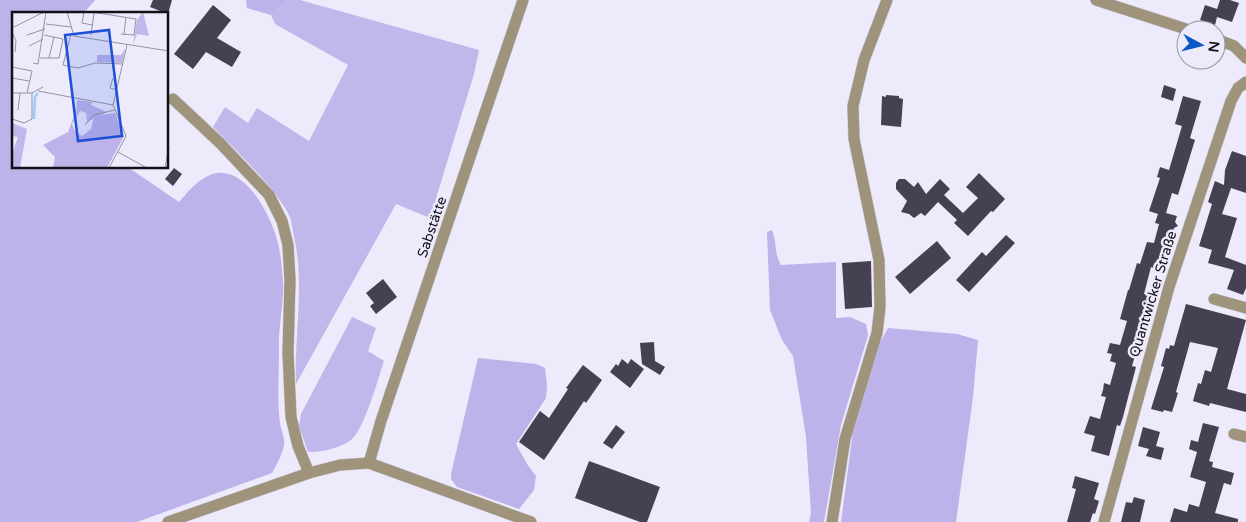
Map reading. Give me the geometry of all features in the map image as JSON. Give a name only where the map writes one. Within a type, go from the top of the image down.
[{"type":"street","name":"Sabstätte","points":[[369,463],[381,421],[523,0]]},
{"type":"street","points":[[832,522],[845,439],[877,333],[880,307],[879,260],[854,139],[853,106],[864,60],[887,0]]},
{"type":"street","points":[[1096,0],[1176,26]]},
{"type":"street","points":[[1226,43],[1234,46],[1246,58]]},
{"type":"street","name":"Quantwicker Straße","points":[[1104,522],[1169,287],[1231,101],[1238,88],[1246,82]]},
{"type":"street","points":[[172,99],[220,143],[269,195],[282,221],[288,245],[290,280],[288,352],[291,417],[298,446],[309,473]]},
{"type":"street","points":[[1214,299],[1246,308]]},
{"type":"street","points":[[1234,434],[1246,437]]},
{"type":"street","points":[[168,522],[309,473],[340,466],[369,463],[531,522]]},
{"type":"shaded area","points":[[0,0],[95,0],[85,12],[12,12],[12,169],[130,169],[179,202],[196,184],[212,174],[229,174],[240,179],[249,188],[265,210],[275,233],[281,257],[283,299],[279,341],[278,396],[280,423],[284,442],[283,449],[272,473],[137,522],[0,522]]},
{"type":"shaded area","points":[[246,0],[288,0],[271,15],[247,8]]},
{"type":"shaded area","points":[[288,0],[300,0],[479,50],[474,74],[430,218],[396,204],[296,384],[299,273],[290,219],[280,201],[263,179],[213,127],[225,107],[248,123],[257,108],[309,141],[348,65],[275,24],[271,15]]},
{"type":"shaded area","points":[[772,230],[777,257],[781,265],[836,262],[836,318],[850,317],[866,324],[868,335],[841,425],[824,522],[809,522],[811,513],[806,437],[793,356],[782,340],[770,310],[767,232]]},
{"type":"shaded area","points":[[352,317],[376,328],[368,351],[384,361],[375,390],[362,424],[352,439],[343,445],[331,449],[308,452],[299,426],[301,414]]},
{"type":"shaded area","points":[[888,328],[957,334],[978,340],[973,397],[956,522],[841,522],[853,431],[878,346]]},
{"type":"shaded area","points":[[478,358],[536,364],[545,368],[546,398],[516,444],[536,476],[534,490],[519,509],[457,487],[451,479]]},
{"type":"building","points":[[153,0],[172,0],[169,12],[150,7]]},
{"type":"building","points":[[1220,0],[1230,0],[1239,3],[1232,22],[1217,17],[1216,20],[1200,20],[1205,5],[1217,9]]},
{"type":"building","points":[[213,5],[231,20],[217,38],[241,52],[232,67],[206,52],[193,69],[174,54]]},
{"type":"building","points":[[1164,85],[1176,89],[1173,101],[1161,97]]},
{"type":"building","points":[[886,95],[899,96],[899,98],[903,99],[901,127],[881,125],[882,96],[886,97]]},
{"type":"building","points":[[1183,96],[1201,101],[1190,138],[1195,140],[1178,195],[1172,193],[1166,213],[1177,216],[1175,222],[1178,226],[1174,228],[1172,234],[1169,233],[1159,270],[1151,267],[1144,294],[1153,296],[1132,366],[1136,367],[1123,417],[1120,426],[1117,425],[1109,456],[1091,451],[1095,436],[1084,433],[1090,416],[1100,419],[1106,397],[1101,396],[1104,383],[1110,385],[1116,363],[1110,361],[1112,354],[1107,353],[1110,343],[1120,345],[1127,321],[1120,319],[1137,263],[1140,264],[1147,242],[1154,243],[1159,224],[1155,223],[1158,214],[1149,211],[1160,178],[1157,177],[1160,167],[1169,170],[1182,126],[1175,124]]},
{"type":"building","points":[[1232,151],[1246,156],[1246,193],[1231,188],[1222,214],[1237,218],[1225,257],[1246,265],[1246,288],[1243,295],[1227,289],[1234,270],[1208,263],[1212,250],[1199,246],[1212,204],[1208,202],[1215,181],[1224,185],[1225,170]]},
{"type":"building","points":[[174,168],[182,174],[173,186],[165,179]]},
{"type":"building","points":[[979,173],[1005,199],[968,236],[954,223],[957,220],[938,202],[925,216],[921,213],[914,218],[909,214],[901,212],[907,201],[896,189],[896,183],[899,179],[905,179],[914,187],[918,182],[926,194],[940,179],[950,189],[944,195],[963,213],[978,198],[966,187]]},
{"type":"building","points":[[1006,235],[1015,243],[969,292],[956,280],[982,252],[986,256]]},
{"type":"building","points":[[937,241],[951,258],[910,294],[895,277]]},
{"type":"building","points":[[871,261],[872,307],[845,309],[842,263]]},
{"type":"building","points":[[383,279],[397,297],[376,314],[370,306],[374,303],[366,293]]},
{"type":"building","points":[[1186,304],[1246,320],[1227,389],[1246,394],[1246,412],[1210,403],[1209,406],[1193,401],[1198,383],[1201,384],[1205,370],[1211,372],[1218,348],[1190,342],[1172,412],[1151,409],[1164,367],[1161,366],[1166,348],[1169,349],[1170,345],[1174,346]]},
{"type":"building","points":[[654,342],[655,361],[665,367],[660,375],[642,364],[640,343]]},
{"type":"building","points":[[622,359],[628,364],[631,359],[644,369],[630,388],[610,372],[616,364],[618,366]]},
{"type":"building","points":[[583,365],[602,380],[586,403],[584,401],[544,460],[519,442],[540,411],[549,418],[568,389],[566,388]]},
{"type":"building","points":[[1203,423],[1219,427],[1209,461],[1213,462],[1212,467],[1234,473],[1231,485],[1224,483],[1215,513],[1238,519],[1238,522],[1170,522],[1174,508],[1187,512],[1189,504],[1199,507],[1206,482],[1190,477],[1197,452],[1189,449],[1191,440],[1198,442]]},
{"type":"building","points":[[616,425],[625,432],[612,449],[603,443]]},
{"type":"building","points":[[1143,427],[1160,432],[1156,446],[1164,448],[1161,460],[1146,456],[1149,449],[1138,446]]},
{"type":"building","points":[[589,461],[660,487],[647,522],[640,522],[575,498]]},
{"type":"building","points":[[1075,476],[1099,483],[1094,499],[1099,501],[1090,522],[1067,522],[1076,489],[1072,488]]},
{"type":"building","points":[[1134,497],[1145,500],[1140,522],[1121,522],[1126,502],[1132,503]]}]
